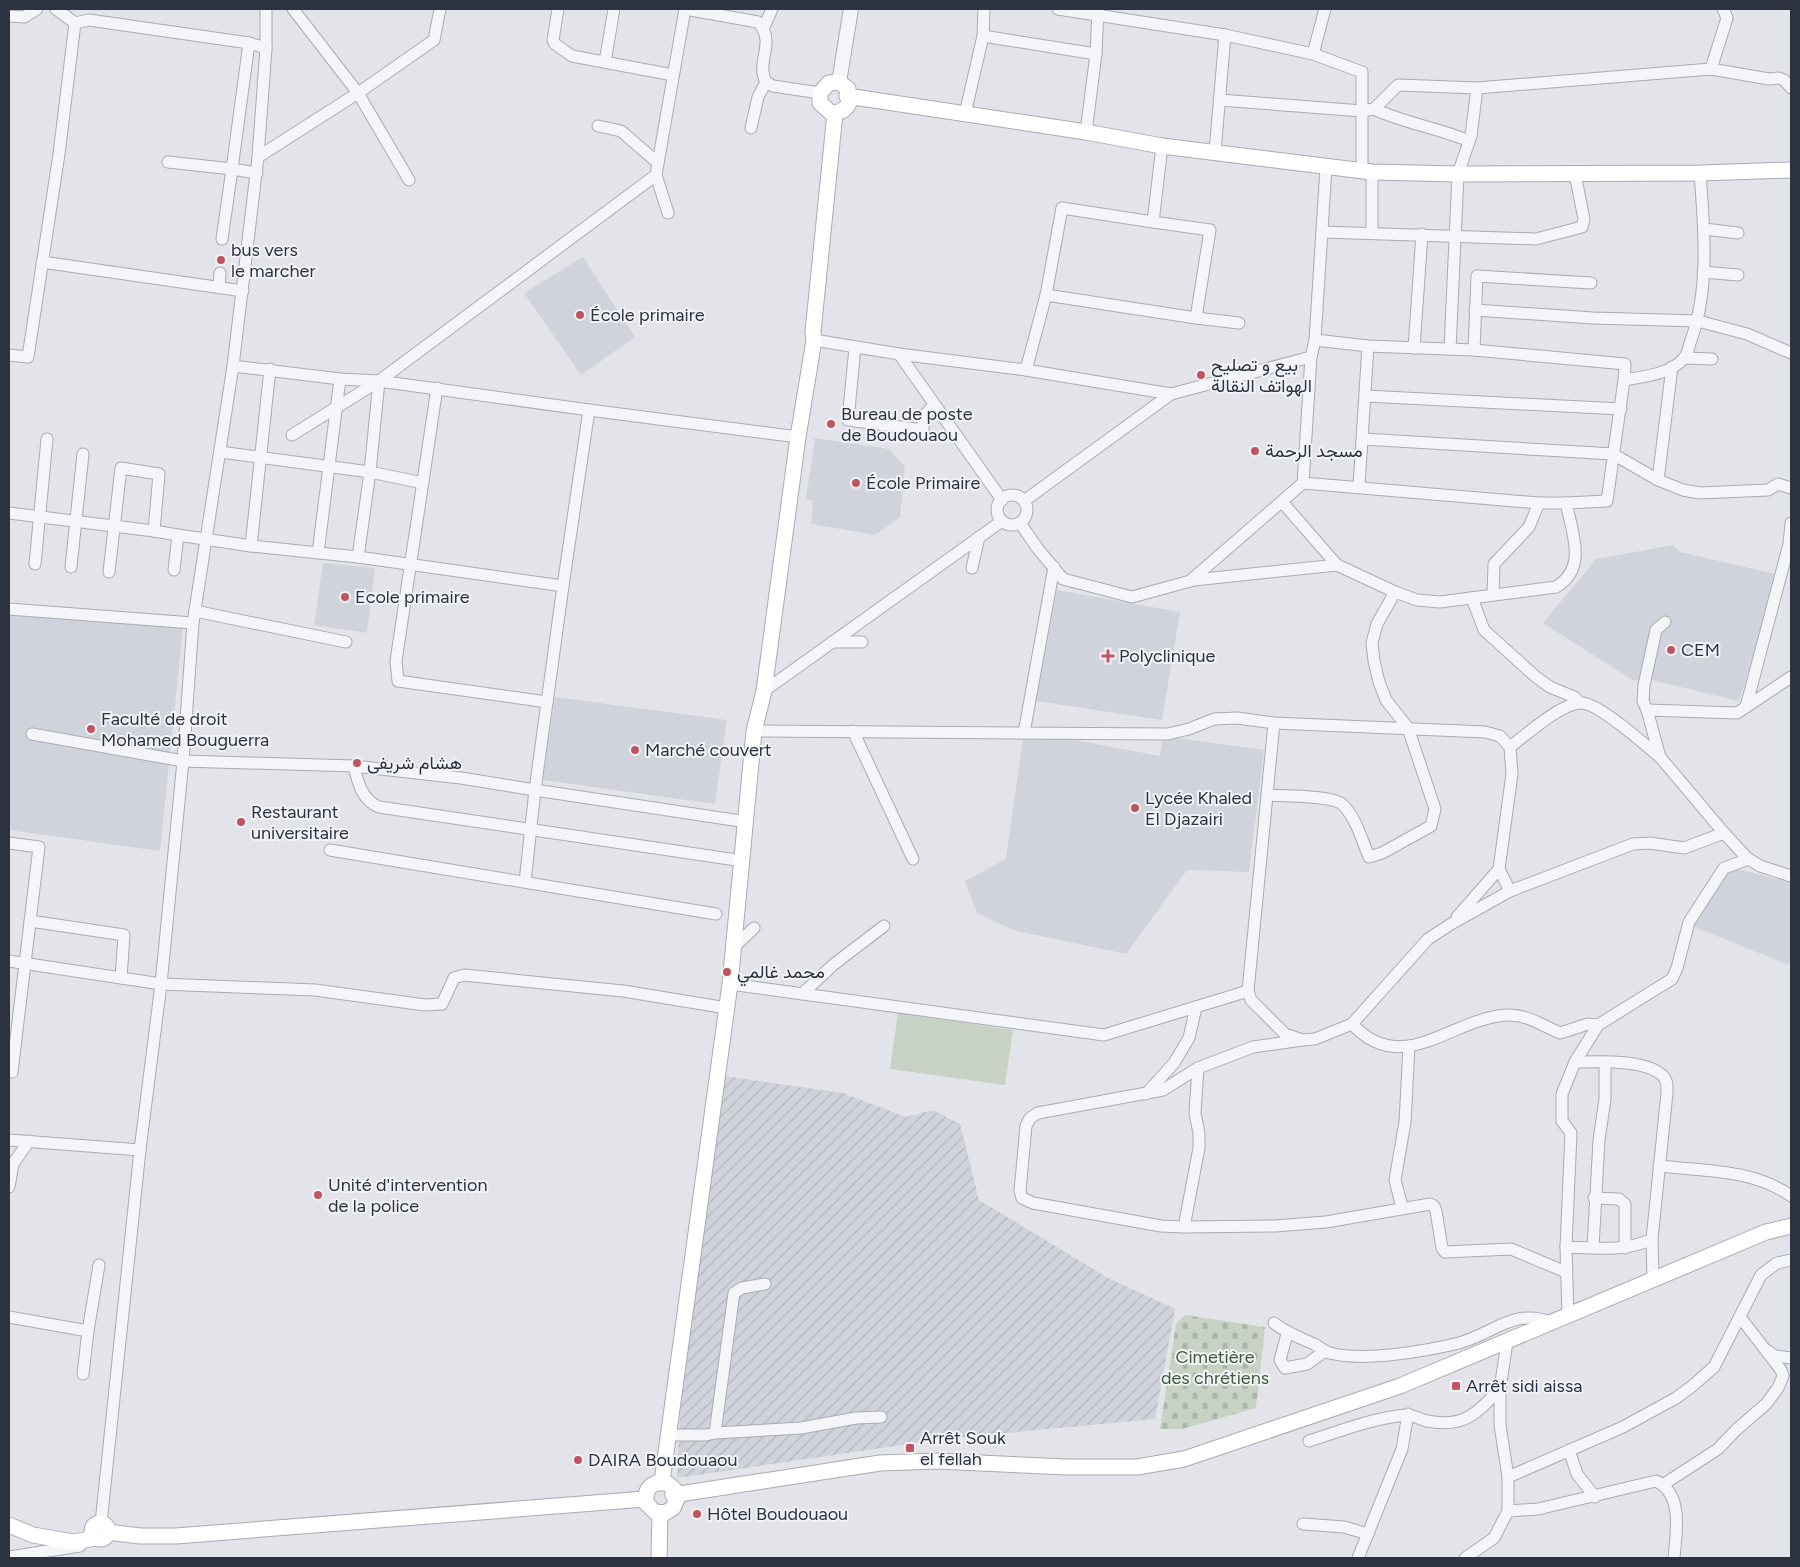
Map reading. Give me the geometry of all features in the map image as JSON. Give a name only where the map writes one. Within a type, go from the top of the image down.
[{"type":"main road","points":[[839,82],[848,89],[847,96],[850,100],[848,105],[840,112],[835,113],[822,107],[820,93],[829,83],[839,82]]},
{"type":"main road","points":[[847,96],[1086,132],[1162,146],[1367,172],[1575,174],[1791,170]]},
{"type":"main road","points":[[662,1482],[730,984],[747,822],[754,731],[764,691],[798,437],[814,340],[813,332],[835,113]]},
{"type":"main road","points":[[673,1495],[880,1463],[938,1461],[1066,1467],[1110,1467],[1136,1466],[1184,1459],[1400,1386],[1766,1232],[1791,1226]]},
{"type":"main road","points":[[660,1514],[650,1509],[645,1499],[648,1489],[652,1485],[662,1482],[674,1489],[673,1495]]},
{"type":"main road","points":[[660,1514],[673,1508],[677,1499],[673,1495]]},
{"type":"main road","points":[[9,1518],[55,1531],[176,1536],[484,1510],[645,1499]]},
{"type":"main road","points":[[659,1558],[660,1514]]},
{"type":"main road","points":[[9,1525],[33,1535],[73,1542],[100,1533]]},
{"type":"street","points":[[9,16],[37,9]]},
{"type":"street","points":[[56,9],[75,23],[89,20],[249,43],[266,48]]},
{"type":"street","points":[[16,1557],[79,1546],[100,1533],[183,761],[193,623],[233,366],[258,156],[266,48],[266,9]]},
{"type":"street","points":[[293,9],[358,93],[409,180]]},
{"type":"street","points":[[258,156],[358,93],[434,40],[440,9]]},
{"type":"street","points":[[558,9],[553,40],[555,44],[572,56],[674,75]]},
{"type":"street","points":[[605,62],[614,9]]},
{"type":"street","points":[[668,213],[656,175],[685,9],[752,19],[764,27]]},
{"type":"street","points":[[751,128],[758,96],[766,82],[763,70],[768,42],[764,27],[772,9]]},
{"type":"street","points":[[839,82],[851,9]]},
{"type":"street","points":[[965,114],[982,36],[984,9]]},
{"type":"street","points":[[1058,9],[1098,11],[1225,35],[1313,54],[1362,72],[1368,110],[1367,172],[1372,233]]},
{"type":"street","points":[[1313,54],[1325,9]]},
{"type":"street","points":[[1711,69],[1727,18],[1723,9]]},
{"type":"street","points":[[1086,132],[1096,54],[1098,11]]},
{"type":"street","points":[[9,355],[28,357],[75,23]]},
{"type":"street","points":[[1215,152],[1225,35]]},
{"type":"street","points":[[982,36],[1096,54]]},
{"type":"street","points":[[222,239],[249,43]]},
{"type":"street","points":[[1368,110],[1398,85],[1477,88],[1711,69],[1769,79],[1779,78],[1784,80],[1791,88]]},
{"type":"street","points":[[766,82],[773,86],[820,93]]},
{"type":"street","points":[[1450,349],[1458,174],[1471,136],[1477,88]]},
{"type":"street","points":[[1220,100],[1368,110],[1447,132],[1469,141]]},
{"type":"street","points":[[598,126],[621,131],[658,163]]},
{"type":"street","points":[[1153,222],[1162,146]]},
{"type":"street","points":[[168,162],[256,172]]},
{"type":"street","points":[[1190,581],[1283,503],[1303,483],[1323,232],[1326,168]]},
{"type":"street","points":[[1624,380],[1646,377],[1672,367],[1684,358],[1698,321],[1703,272],[1704,229],[1700,173]]},
{"type":"street","points":[[1323,232],[1536,239],[1582,227],[1584,220],[1575,174]]},
{"type":"street","points":[[292,435],[379,381],[656,175]]},
{"type":"street","points":[[1026,370],[1046,295],[1062,208],[1210,230],[1196,318]]},
{"type":"street","points":[[1704,229],[1738,234]]},
{"type":"street","points":[[1414,348],[1422,234]]},
{"type":"street","points":[[42,262],[243,291]]},
{"type":"street","points":[[1703,272],[1738,275]]},
{"type":"street","points":[[219,287],[220,273]]},
{"type":"street","points":[[1474,350],[1477,276],[1591,283]]},
{"type":"street","points":[[1046,295],[1239,323]]},
{"type":"street","points":[[1475,310],[1593,318],[1698,321],[1747,334],[1791,354]]},
{"type":"street","points":[[814,340],[899,354],[1026,370],[1171,394]]},
{"type":"street","points":[[1303,483],[1359,486],[1539,503],[1607,501],[1612,454],[1621,409],[1624,380],[1625,364],[1474,350],[1368,346],[1315,340]]},
{"type":"street","points":[[1359,486],[1368,346]]},
{"type":"street","points":[[855,347],[848,420],[923,431],[923,417],[934,405]]},
{"type":"street","points":[[899,354],[1002,500]]},
{"type":"street","points":[[1024,501],[1171,394],[1312,357]]},
{"type":"street","points":[[1684,358],[1712,359]]},
{"type":"street","points":[[233,366],[437,388],[798,437]]},
{"type":"street","points":[[1658,480],[1672,367]]},
{"type":"street","points":[[251,546],[270,369]]},
{"type":"street","points":[[318,553],[340,379]]},
{"type":"street","points":[[358,557],[370,472],[379,381]]},
{"type":"street","points":[[437,388],[396,661],[398,681],[547,702]]},
{"type":"street","points":[[1366,396],[1621,409]]},
{"type":"street","points":[[525,882],[535,790],[589,410]]},
{"type":"street","points":[[34,564],[47,439]]},
{"type":"street","points":[[1363,439],[1612,454],[1658,480],[1683,490],[1700,493],[1768,490],[1778,484],[1791,488]]},
{"type":"street","points":[[220,452],[370,472],[423,483]]},
{"type":"street","points":[[71,567],[83,454]]},
{"type":"street","points":[[109,572],[121,468],[159,474],[154,531]]},
{"type":"street","points":[[1010,496],[1024,501],[1026,515],[1020,523],[1010,525],[1002,521],[998,513],[1002,500],[1010,496]]},
{"type":"street","points":[[1283,503],[1336,565],[1395,592],[1429,602],[1556,587],[1566,581],[1574,565],[1576,549],[1566,503]]},
{"type":"street","points":[[1493,594],[1494,564],[1534,520],[1539,503]]},
{"type":"street","points":[[9,513],[113,525],[251,546],[358,557],[563,586]]},
{"type":"street","points":[[764,691],[1002,521]]},
{"type":"street","points":[[1020,523],[1063,579],[1132,597],[1190,581],[1336,565]]},
{"type":"street","points":[[1746,707],[1789,544],[1791,523]]},
{"type":"street","points":[[174,570],[178,535]]},
{"type":"street","points":[[972,568],[980,537]]},
{"type":"street","points":[[1024,733],[1054,568]]},
{"type":"street","points":[[1267,795],[1331,800],[1342,803],[1350,813],[1370,857],[1382,853],[1431,826],[1435,809],[1408,728],[1386,700],[1379,682],[1372,643],[1377,624],[1395,592]]},
{"type":"street","points":[[1472,598],[1484,630],[1536,677],[1550,687],[1574,697],[1579,702],[1596,706],[1660,757],[1749,859],[1760,866],[1791,876]]},
{"type":"street","points":[[9,609],[193,623]]},
{"type":"street","points":[[195,611],[346,642]]},
{"type":"street","points":[[1660,757],[1648,710],[1643,701],[1644,685],[1656,630],[1665,622]]},
{"type":"street","points":[[833,642],[862,642]]},
{"type":"street","points":[[1648,710],[1733,713],[1746,707],[1791,678]]},
{"type":"street","points":[[1510,747],[1560,711],[1579,702]]},
{"type":"street","points":[[754,731],[1168,734],[1189,729],[1214,719],[1237,718],[1274,723],[1485,732],[1500,736],[1510,747],[1512,774],[1499,868],[1451,924]]},
{"type":"street","points":[[1245,995],[1274,723]]},
{"type":"street","points":[[853,731],[912,859]]},
{"type":"street","points":[[32,734],[183,761],[354,766],[461,778],[747,822]]},
{"type":"street","points":[[354,766],[357,782],[363,792],[370,803],[379,807],[743,861]]},
{"type":"street","points":[[1566,1272],[1511,1249],[1445,1252],[1440,1248],[1434,1206],[1430,1204],[1402,1207],[1326,1222],[1275,1226],[1184,1227],[1161,1226],[1034,1202],[1022,1198],[1020,1191],[1026,1126],[1030,1118],[1038,1113],[1163,1090],[1198,1068],[1253,1047],[1315,1039],[1352,1024],[1428,939],[1510,891],[1633,844],[1650,843],[1684,848],[1724,832]]},
{"type":"street","points":[[9,843],[39,847],[12,1072],[9,1072]]},
{"type":"street","points":[[330,850],[716,914]]},
{"type":"street","points":[[1568,1316],[1566,1247],[1571,1134],[1562,1121],[1561,1102],[1564,1085],[1575,1062],[1598,1025],[1672,979],[1677,968],[1689,922],[1724,868],[1749,859]]},
{"type":"street","points":[[1499,868],[1510,891]]},
{"type":"street","points":[[30,921],[124,935],[121,978]]},
{"type":"street","points":[[802,994],[832,965],[884,926]]},
{"type":"street","points":[[734,947],[754,928]]},
{"type":"street","points":[[9,961],[160,984],[315,990],[425,1005],[442,1004],[454,978],[464,975],[623,991],[727,1008]]},
{"type":"street","points":[[730,984],[1104,1035],[1196,1007],[1245,995]]},
{"type":"street","points":[[1245,995],[1285,1034],[1302,1040]]},
{"type":"street","points":[[1146,1094],[1174,1063],[1189,1038],[1196,1007]]},
{"type":"street","points":[[1352,1024],[1363,1036],[1380,1044],[1409,1046],[1432,1041],[1488,1019],[1505,1015],[1533,1019],[1560,1033],[1588,1024],[1598,1025]]},
{"type":"street","points":[[1402,1207],[1396,1180],[1405,1122],[1409,1046]]},
{"type":"street","points":[[1575,1062],[1605,1062],[1653,1070],[1666,1080],[1667,1093],[1652,1239],[1653,1279]]},
{"type":"street","points":[[1593,1248],[1594,1198],[1605,1099],[1605,1062]]},
{"type":"street","points":[[1184,1227],[1199,1148],[1199,1133],[1195,1114],[1198,1068]]},
{"type":"street","points":[[9,1140],[140,1150]]},
{"type":"street","points":[[9,1187],[13,1164],[29,1142]]},
{"type":"street","points":[[1659,1166],[1739,1174],[1767,1181],[1791,1196]]},
{"type":"street","points":[[1594,1198],[1619,1199],[1625,1204],[1625,1248]]},
{"type":"street","points":[[1566,1247],[1625,1248],[1635,1247],[1652,1239]]},
{"type":"street","points":[[1508,1477],[1623,1427],[1676,1398],[1691,1387],[1714,1367],[1761,1275],[1777,1263],[1791,1260]]},
{"type":"street","points":[[83,1374],[99,1265]]},
{"type":"street","points":[[716,1432],[734,1293],[742,1288],[765,1284]]},
{"type":"street","points":[[9,1317],[88,1331]]},
{"type":"street","points":[[1274,1323],[1287,1334],[1307,1341],[1325,1351],[1347,1355],[1403,1353],[1459,1343],[1524,1317],[1537,1317],[1553,1323]]},
{"type":"street","points":[[1664,1484],[1718,1449],[1773,1397],[1783,1376],[1768,1351],[1740,1317]]},
{"type":"street","points":[[1287,1334],[1280,1360],[1285,1368],[1307,1364],[1325,1351]]},
{"type":"street","points":[[1464,1558],[1494,1538],[1508,1511],[1508,1477],[1500,1425],[1500,1389],[1507,1342]]},
{"type":"street","points":[[1768,1351],[1775,1356],[1791,1358]]},
{"type":"street","points":[[1309,1441],[1379,1419],[1408,1414],[1424,1420],[1442,1423],[1463,1420],[1481,1408],[1500,1389]]},
{"type":"street","points":[[1358,1558],[1402,1449],[1408,1414]]},
{"type":"street","points":[[668,1435],[706,1435],[716,1432],[801,1428],[856,1418],[881,1417]]},
{"type":"street","points":[[1569,1450],[1577,1474],[1595,1496]]},
{"type":"street","points":[[1508,1511],[1538,1510],[1643,1482],[1656,1481],[1664,1484],[1675,1502],[1674,1558]]},
{"type":"street","points":[[1303,1524],[1344,1528],[1368,1534]]},
{"type":"shaded area","name":"École primaire","points":[[583,257],[635,337],[581,375],[524,293]]},
{"type":"shaded area","name":"École Primaire","points":[[815,438],[889,449],[905,467],[900,517],[875,535],[811,524],[813,501],[806,499]]},
{"type":"shaded area","name":"CEM","points":[[1673,545],[1680,552],[1780,575],[1739,701],[1643,678],[1634,681],[1543,623],[1596,559]]},
{"type":"shaded area","name":"Ecole primaire","points":[[323,563],[375,568],[367,633],[314,625]]},
{"type":"shaded area","name":"Polyclinique","points":[[1057,590],[1180,612],[1162,720],[1036,701]]},
{"type":"shaded area","name":"Faculté de droit Mohamed Bouguerra","points":[[9,614],[183,628],[160,851],[9,830]]},
{"type":"shaded area","name":"Marché couvert","points":[[555,697],[727,720],[715,804],[543,780]]},
{"type":"shaded area","name":"Lycée Khaled El Djazairi","points":[[1048,735],[1160,756],[1163,736],[1264,750],[1249,872],[1187,870],[1126,954],[1013,930],[977,913],[965,881],[1006,859],[1023,738]]},
{"type":"shaded area","points":[[1730,867],[1791,883],[1791,966],[1692,926]]},
{"type":"shaded area","points":[[723,1076],[843,1093],[906,1117],[933,1110],[960,1124],[979,1200],[1110,1279],[1175,1309],[1155,1419],[943,1439],[677,1478],[680,1412]]},
{"type":"green space","points":[[898,1013],[1013,1030],[1005,1085],[890,1069]]},
{"type":"green space","name":"Cimetière des chrétiens","points":[[1185,1315],[1265,1327],[1256,1408],[1182,1429],[1160,1429],[1176,1324]]},
{"type":"place","name":"bus vers le marcher","points":[[221,260]]},
{"type":"place","name":"École primaire","points":[[580,315]]},
{"type":"place","name":"بيع و تصليح الهواتف النقالة","points":[[1201,375]]},
{"type":"place","name":"Bureau de poste de Boudouaou","points":[[831,424]]},
{"type":"place","name":"مسجد الرحمة","points":[[1255,451]]},
{"type":"place","name":"École Primaire","points":[[856,483]]},
{"type":"place","name":"Ecole primaire","points":[[345,597]]},
{"type":"place","name":"CEM","points":[[1671,650]]},
{"type":"place","name":"Polyclinique","points":[[1108,656]]},
{"type":"place","name":"Faculté de droit Mohamed Bouguerra","points":[[91,729]]},
{"type":"place","name":"Marché couvert","points":[[635,750]]},
{"type":"place","name":"هشام شريفى","points":[[357,763]]},
{"type":"place","name":"Lycée Khaled El Djazairi","points":[[1135,808]]},
{"type":"place","name":"Restaurant universitaire","points":[[241,822]]},
{"type":"place","name":"محمد غالمي","points":[[727,972]]},
{"type":"place","name":"Unité d'intervention de la police","points":[[318,1195]]},
{"type":"place","name":"Arrêt sidi aissa","points":[[1456,1386]]},
{"type":"place","name":"Arrêt Souk el fellah","points":[[910,1448]]},
{"type":"place","name":"DAIRA Boudouaou","points":[[578,1460]]},
{"type":"place","name":"Hôtel Boudouaou","points":[[697,1514]]}]
